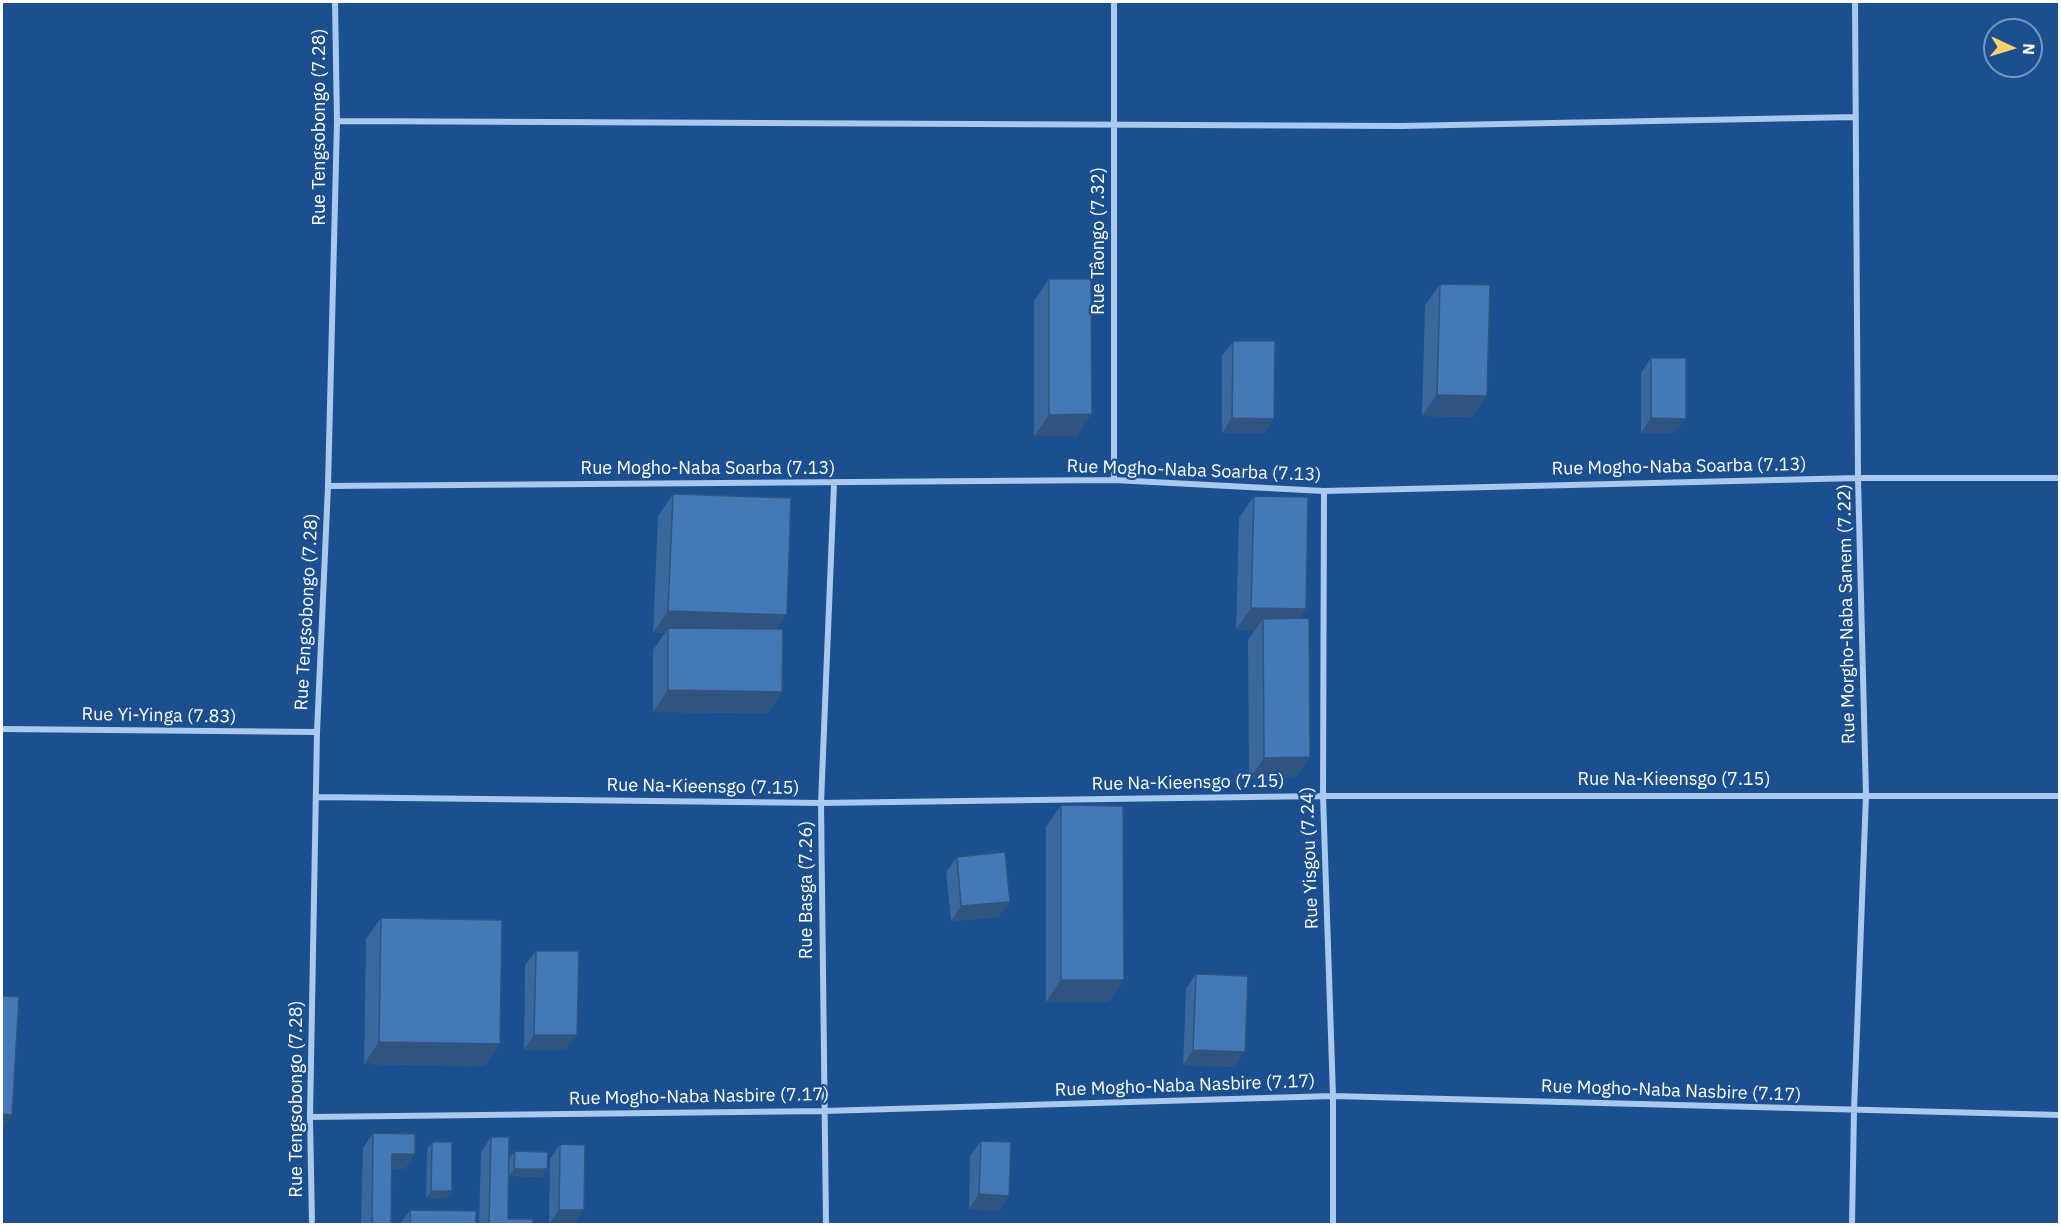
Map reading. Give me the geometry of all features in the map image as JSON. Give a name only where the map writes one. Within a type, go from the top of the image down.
[{"type":"street","name":"Rue Tengsobongo (7.28)","points":[[312,1224],[310,1117],[317,732],[328,486],[337,121],[335,2]]},
{"type":"street","name":"Rue Tâongo (7.32)","points":[[1114,2],[1114,480]]},
{"type":"street","name":"Rue Morgho-Naba Sanem (7.22)","points":[[1852,1224],[1866,795],[1858,478],[1855,2]]},
{"type":"street","points":[[337,121],[1401,126],[1855,117]]},
{"type":"street","name":"Rue Mogho-Naba Soarba (7.13)","points":[[328,486],[834,484],[1114,480],[1324,491],[1858,478],[2060,478]]},
{"type":"street","name":"Rue Basga (7.26)","points":[[826,1224],[821,803],[834,484]]},
{"type":"street","name":"Rue Yisgou (7.24)","points":[[1324,491],[1323,796],[1333,1096],[1333,1224]]},
{"type":"street","name":"Rue Yi-Yinga (7.83)","points":[[2,729],[317,732]]},
{"type":"street","name":"Rue Na-Kieensgo (7.15)","points":[[317,796],[821,803],[1323,796],[2060,796]]},
{"type":"street","name":"Rue Mogho-Naba Nasbire (7.17)","points":[[310,1117],[824,1111],[1333,1096],[2060,1115]]},
{"type":"building","points":[[1049,279],[1091,279],[1092,414],[1049,415]]},
{"type":"building","points":[[1440,284],[1490,285],[1487,396],[1437,395]]},
{"type":"building","points":[[1233,341],[1275,341],[1274,419],[1232,418]]},
{"type":"building","points":[[1651,358],[1686,358],[1686,419],[1651,418]]},
{"type":"building","points":[[673,494],[791,498],[787,615],[668,611]]},
{"type":"building","points":[[1254,496],[1308,497],[1306,609],[1251,608]]},
{"type":"building","points":[[1309,618],[1310,757],[1264,758],[1263,619]]},
{"type":"building","points":[[668,628],[783,629],[782,692],[668,690]]},
{"type":"building","points":[[1061,805],[1123,806],[1124,980],[1061,980]]},
{"type":"building","points":[[1005,852],[1010,902],[961,906],[957,857]]},
{"type":"building","points":[[381,918],[502,920],[500,1044],[379,1042]]},
{"type":"building","points":[[536,951],[579,951],[577,1035],[534,1035]]},
{"type":"building","points":[[1196,974],[1248,976],[1245,1052],[1193,1050]]},
{"type":"building","points":[[2,996],[19,997],[12,1115],[2,1114]]},
{"type":"building","points":[[373,1133],[415,1134],[415,1154],[392,1154],[391,1224],[372,1224]]},
{"type":"building","points":[[491,1137],[509,1137],[508,1219],[533,1219],[533,1224],[489,1224]]},
{"type":"building","points":[[981,1141],[1011,1142],[1009,1196],[979,1194]]},
{"type":"building","points":[[432,1142],[452,1142],[452,1191],[431,1191]]},
{"type":"building","points":[[560,1144],[585,1145],[584,1210],[559,1210]]},
{"type":"building","points":[[515,1151],[548,1152],[547,1169],[514,1169]]},
{"type":"building","points":[[410,1210],[476,1211],[476,1224],[410,1224]]}]
